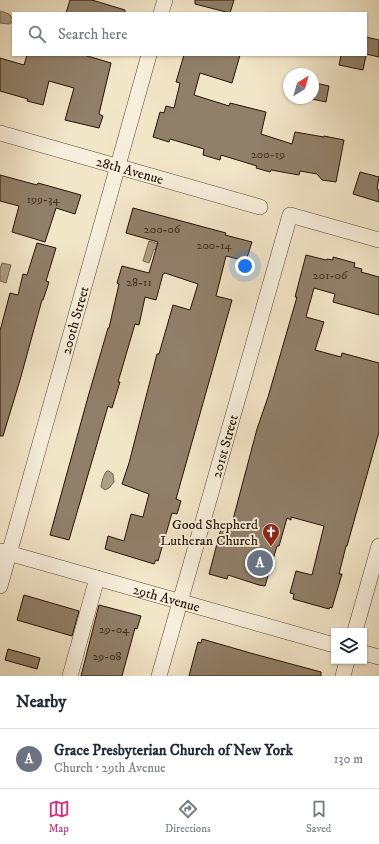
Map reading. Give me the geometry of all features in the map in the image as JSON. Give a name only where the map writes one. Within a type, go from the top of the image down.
[{"type":"street","points":[[161,12],[164,0]]},
{"type":"street","name":"200th Street","points":[[0,586],[5,552],[149,56]]},
{"type":"street","name":"28th Avenue","points":[[0,133],[260,207]]},
{"type":"street","name":"201st Street","points":[[159,676],[290,215],[379,240]]},
{"type":"street","points":[[356,628],[379,546]]},
{"type":"street","name":"29th Avenue","points":[[5,552],[331,644]]},
{"type":"street","points":[[70,676],[97,578]]},
{"type":"street","points":[[367,654],[379,657]]},
{"type":"street","points":[[342,676],[346,664]]},
{"type":"shaded area","points":[[0,11],[9,14],[12,18],[12,22],[9,24],[0,23]]},
{"type":"shaded area","points":[[149,241],[158,244],[156,250],[154,249],[149,263],[143,261]]},
{"type":"shaded area","points":[[2,263],[11,265],[6,283],[0,281],[0,269]]},
{"type":"shaded area","points":[[107,471],[113,474],[114,482],[105,490],[101,486]]},
{"type":"building","points":[[70,0],[92,0],[125,10],[125,12],[66,12]]},
{"type":"building","points":[[195,0],[234,0],[230,12],[195,4]]},
{"type":"building","points":[[367,37],[379,40],[379,57],[367,54]]},
{"type":"building","points":[[27,56],[87,56],[111,63],[99,114],[103,116],[99,128],[65,120],[74,88],[49,81],[43,105],[0,91],[0,58],[24,65]]},
{"type":"building","points":[[184,56],[240,56],[232,83],[200,73],[194,95],[229,106],[230,103],[266,112],[261,134],[292,144],[295,132],[344,140],[336,182],[322,180],[317,174],[300,171],[299,175],[271,170],[270,172],[256,168],[257,166],[221,155],[220,160],[203,155],[204,149],[170,139],[169,142],[153,137],[160,112],[164,113],[166,106],[174,108],[180,83],[176,82]]},
{"type":"building","points":[[341,56],[366,56],[363,70],[339,65]]},
{"type":"building","points":[[319,84],[329,86],[326,102],[319,100]]},
{"type":"building","points":[[360,172],[379,177],[377,189],[379,190],[379,202],[353,194]]},
{"type":"building","points":[[0,175],[37,185],[38,183],[81,195],[75,214],[56,208],[45,242],[12,232],[19,206],[0,201]]},
{"type":"building","points":[[133,208],[226,233],[225,235],[252,242],[246,261],[226,256],[216,296],[232,300],[176,499],[181,501],[177,514],[172,513],[158,561],[156,560],[154,564],[105,549],[108,536],[124,541],[131,514],[143,517],[149,494],[122,484],[129,463],[157,354],[159,354],[173,305],[190,310],[198,284],[165,273],[163,274],[156,300],[145,297],[139,325],[135,324],[118,382],[120,382],[112,408],[108,406],[69,540],[50,535],[88,397],[109,328],[119,284],[117,283],[122,266],[149,273],[158,242],[126,233]]},
{"type":"building","points":[[37,243],[56,248],[46,281],[49,282],[42,300],[20,380],[3,436],[0,436],[0,331],[10,293],[18,295],[23,274],[27,275]]},
{"type":"building","points":[[306,255],[326,260],[333,260],[333,257],[355,263],[354,267],[362,269],[361,272],[379,277],[379,315],[333,302],[335,294],[314,288],[306,317],[324,322],[315,350],[341,357],[342,353],[379,363],[379,432],[346,546],[339,574],[342,574],[332,608],[330,607],[329,609],[293,599],[294,594],[290,593],[296,571],[312,575],[324,526],[291,517],[291,520],[287,518],[265,586],[228,575],[227,579],[209,574],[222,525],[231,527],[257,429],[268,397],[297,297],[295,297]]},
{"type":"building","points":[[24,595],[79,611],[72,636],[17,620]]},
{"type":"building","points":[[99,605],[141,616],[137,629],[135,628],[122,676],[81,676]]},
{"type":"building","points":[[202,639],[321,672],[321,676],[189,676],[198,642],[201,643]]},
{"type":"building","points":[[8,649],[40,658],[37,669],[5,660]]},
{"type":"place","name":"Good Shepherd Lutheran Church","points":[[271,547]]},
{"type":"place","name":"Grace Presbyterian Church of New York","points":[[260,563]]}]
